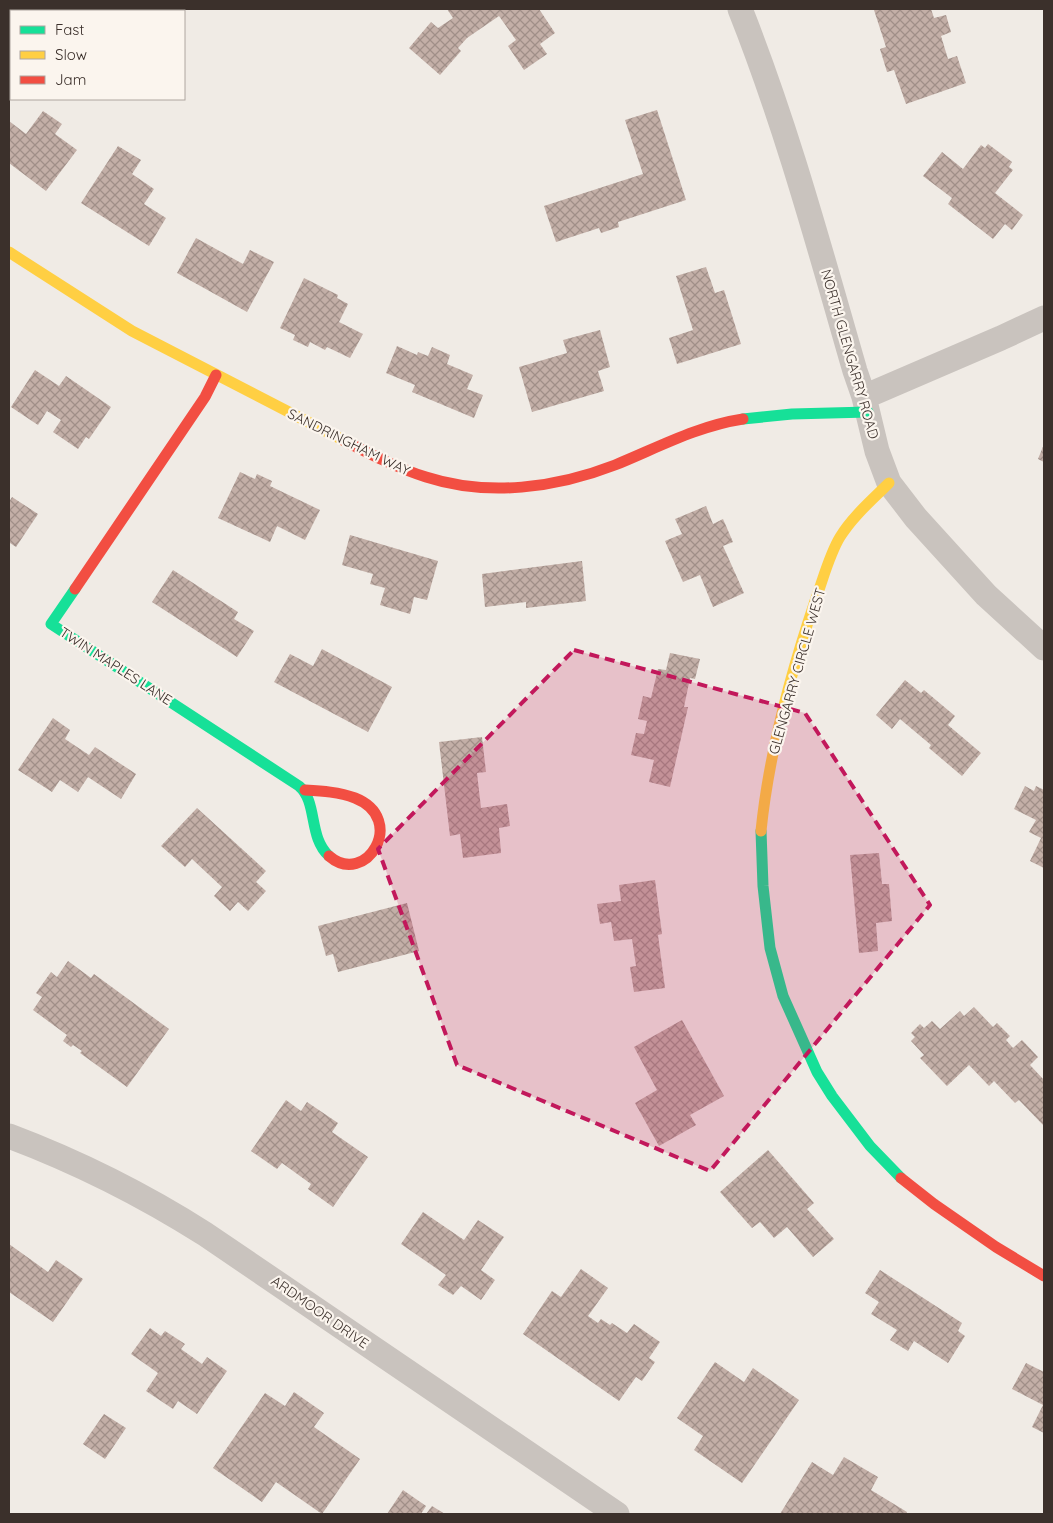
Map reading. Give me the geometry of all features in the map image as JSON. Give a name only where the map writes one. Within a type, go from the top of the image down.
[{"type":"street","name":"NORTH GLENGARRY ROAD","points":[[740,9],[762,66],[809,213],[866,404],[877,451],[890,483],[916,518],[986,595],[1044,648]]},
{"type":"street","name":"SANDRINGHAM WAY","points":[[9,252],[102,313],[216,375],[376,457],[410,472],[464,486],[534,486],[569,481],[601,470],[691,432],[716,424],[751,417],[866,404]]},
{"type":"street","points":[[866,404],[1044,318]]},
{"type":"street","name":"TWIN MAPLES LANE","points":[[216,375],[205,398],[51,624],[304,790]]},
{"type":"street","name":"GLENGARRY CIRCLE WEST","points":[[890,483],[861,510],[840,537],[823,578],[803,637],[774,747],[764,803],[761,836],[763,886],[770,948],[783,996],[817,1072],[832,1096],[870,1146],[903,1180],[934,1204],[996,1247],[1044,1276]]},
{"type":"street","points":[[304,790],[324,791],[358,799],[374,811],[381,823],[380,836],[376,848],[369,857],[359,863],[347,864],[336,862],[327,856],[320,848],[304,790]]},
{"type":"street","name":"ARDMOOR DRIVE","points":[[9,1136],[93,1170],[161,1206],[616,1514]]},
{"type":"highlighted area","points":[[574,650],[805,713],[930,905],[710,1171],[457,1065],[378,849]]},
{"type":"building","points":[[63,9],[111,9],[110,10]]},
{"type":"building","points":[[447,9],[539,9],[555,33],[540,44],[547,54],[524,70],[508,46],[516,40],[499,16],[467,38],[458,48],[461,51],[440,75],[409,48],[431,22],[438,28],[453,18]]},
{"type":"building","points":[[931,9],[934,18],[946,15],[951,32],[941,36],[948,59],[957,56],[966,83],[906,104],[894,70],[887,72],[880,49],[886,47],[874,10]]},
{"type":"building","points":[[657,110],[686,200],[618,222],[619,227],[601,233],[599,228],[556,242],[544,206],[643,174],[625,120]]},
{"type":"building","points":[[43,111],[62,124],[55,134],[77,150],[46,191],[9,163],[9,121],[26,134]]},
{"type":"building","points":[[988,144],[1012,162],[1009,167],[1013,170],[995,193],[1023,215],[1012,230],[1005,224],[993,239],[948,204],[952,198],[923,176],[942,152],[963,169],[981,145],[985,148]]},
{"type":"building","points":[[118,146],[141,160],[132,174],[154,189],[144,204],[166,218],[149,246],[81,203]]},
{"type":"building","points":[[196,238],[243,264],[250,250],[274,262],[247,312],[177,273]]},
{"type":"building","points":[[706,267],[715,293],[724,290],[741,344],[677,364],[669,338],[693,330],[676,276]]},
{"type":"building","points":[[304,278],[338,295],[337,298],[348,304],[339,322],[363,334],[350,358],[327,347],[325,350],[310,342],[308,347],[293,340],[295,335],[280,328]]},
{"type":"building","points":[[600,330],[610,367],[598,371],[604,391],[532,412],[519,367],[567,353],[563,340]]},
{"type":"building","points":[[397,346],[417,355],[418,352],[428,356],[432,347],[450,355],[447,364],[473,375],[467,389],[483,395],[474,418],[412,392],[415,385],[386,373]]},
{"type":"building","points":[[35,370],[59,386],[66,376],[111,407],[89,439],[86,437],[78,449],[53,432],[61,420],[47,411],[38,425],[11,407]]},
{"type":"building","points":[[1044,444],[1044,462],[1038,459]]},
{"type":"building","points":[[240,472],[255,479],[257,474],[272,481],[270,486],[320,510],[305,540],[277,526],[270,542],[218,518]]},
{"type":"building","points":[[12,497],[38,514],[16,547],[10,543],[9,546],[9,502]]},
{"type":"building","points":[[706,506],[713,524],[723,519],[733,542],[723,546],[744,593],[713,607],[700,575],[683,582],[665,541],[682,534],[675,519]]},
{"type":"building","points":[[350,535],[438,561],[427,600],[414,597],[410,614],[380,605],[385,588],[370,584],[373,574],[342,565]]},
{"type":"building","points":[[582,561],[586,601],[526,608],[526,602],[485,607],[482,574]]},
{"type":"building","points":[[173,570],[238,612],[234,619],[254,631],[237,657],[152,602]]},
{"type":"building","points":[[322,649],[392,687],[368,732],[274,682],[290,654],[313,666]]},
{"type":"building","points":[[670,653],[700,659],[695,679],[690,678],[684,707],[688,707],[670,787],[649,782],[654,760],[631,755],[636,733],[644,734],[647,721],[638,719],[643,696],[651,698],[658,669],[666,670]]},
{"type":"building","points":[[905,680],[921,693],[924,690],[955,716],[948,725],[981,753],[962,776],[929,748],[931,745],[900,719],[892,729],[876,715]]},
{"type":"building","points":[[53,718],[70,730],[65,739],[89,755],[95,747],[136,774],[121,799],[88,777],[78,792],[60,780],[52,792],[18,770]]},
{"type":"building","points":[[482,737],[486,772],[477,773],[481,808],[507,804],[510,826],[499,828],[501,853],[463,858],[460,834],[450,836],[439,742]]},
{"type":"building","points":[[1025,786],[1034,791],[1036,786],[1044,790],[1044,868],[1030,861],[1041,838],[1029,832],[1036,820],[1014,809]]},
{"type":"building","points":[[197,808],[266,871],[256,882],[266,891],[248,911],[238,902],[230,911],[214,896],[222,887],[192,859],[185,867],[161,846]]},
{"type":"building","points":[[879,853],[882,884],[889,884],[892,921],[876,923],[878,951],[859,953],[850,855]]},
{"type":"building","points":[[655,880],[662,934],[658,935],[665,988],[634,992],[630,967],[636,966],[632,939],[614,941],[611,922],[600,924],[597,904],[621,901],[619,885]]},
{"type":"building","points":[[407,903],[419,951],[338,972],[333,954],[326,956],[318,926]]},
{"type":"building","points":[[68,961],[91,978],[94,974],[169,1029],[127,1087],[80,1053],[82,1051],[73,1045],[71,1047],[63,1041],[67,1035],[33,1010],[42,997],[36,993],[51,972],[57,977]]},
{"type":"building","points":[[974,1007],[993,1027],[997,1023],[1010,1036],[1006,1040],[1013,1048],[1022,1040],[1038,1057],[1030,1065],[1044,1080],[1044,1126],[1019,1100],[1015,1103],[994,1081],[989,1086],[969,1065],[947,1086],[920,1058],[924,1055],[911,1041],[915,1037],[911,1033],[920,1024],[924,1028],[932,1021],[940,1029],[960,1011],[964,1016]]},
{"type":"building","points":[[682,1020],[724,1096],[690,1115],[696,1125],[659,1146],[635,1103],[657,1090],[634,1047]]},
{"type":"building","points":[[286,1100],[301,1111],[307,1102],[338,1123],[332,1132],[368,1157],[333,1207],[308,1189],[311,1184],[282,1163],[277,1169],[251,1151]]},
{"type":"building","points":[[768,1150],[814,1203],[807,1209],[834,1239],[813,1257],[787,1227],[774,1238],[760,1222],[752,1228],[720,1192]]},
{"type":"building","points":[[423,1212],[464,1240],[478,1220],[504,1237],[481,1270],[495,1280],[481,1300],[461,1286],[453,1295],[438,1285],[446,1275],[401,1244]]},
{"type":"building","points":[[9,1244],[48,1272],[56,1260],[83,1279],[53,1322],[9,1292]]},
{"type":"building","points":[[581,1269],[608,1288],[588,1316],[598,1323],[601,1319],[610,1325],[612,1323],[627,1333],[634,1324],[660,1342],[649,1358],[655,1362],[642,1381],[636,1377],[619,1401],[523,1334],[552,1291],[561,1297]]},
{"type":"building","points":[[880,1270],[962,1323],[958,1331],[965,1336],[948,1363],[914,1341],[908,1351],[890,1340],[897,1330],[871,1314],[879,1302],[865,1293]]},
{"type":"building","points":[[150,1328],[161,1336],[165,1331],[185,1344],[181,1349],[202,1364],[207,1357],[227,1371],[197,1414],[178,1401],[173,1409],[146,1391],[158,1373],[131,1354]]},
{"type":"building","points":[[715,1362],[744,1382],[753,1368],[799,1400],[742,1483],[694,1450],[703,1436],[677,1418]]},
{"type":"building","points":[[1026,1363],[1044,1372],[1044,1433],[1032,1427],[1043,1405],[1012,1389]]},
{"type":"building","points":[[294,1392],[324,1413],[314,1427],[360,1459],[322,1514],[276,1482],[262,1502],[213,1468],[265,1393],[285,1406]]},
{"type":"building","points":[[104,1414],[126,1428],[105,1459],[83,1444]]},
{"type":"building","points":[[844,1457],[878,1477],[871,1490],[907,1512],[906,1514],[780,1514],[812,1462],[833,1475]]},
{"type":"building","points":[[403,1490],[426,1506],[421,1514],[387,1514]]},
{"type":"building","points":[[432,1506],[445,1514],[426,1514]]},
{"type":"traffic: fast","points":[[743,419],[792,414],[868,412]]},
{"type":"traffic: fast","points":[[75,589],[51,624],[299,786],[309,801],[318,839],[322,848],[329,856]]},
{"type":"traffic: fast","points":[[761,831],[763,886],[770,948],[783,996],[817,1072],[832,1096],[870,1146],[901,1178]]},
{"type":"traffic: slow","points":[[9,252],[132,331],[343,440]]},
{"type":"traffic: slow","points":[[761,831],[769,772],[789,685],[829,560],[840,537],[851,522],[889,483]]},
{"type":"traffic: jam","points":[[75,589],[205,397],[216,375]]},
{"type":"traffic: jam","points":[[343,440],[394,465],[426,477],[473,487],[522,487],[546,484],[592,473],[693,432],[743,419]]},
{"type":"traffic: jam","points":[[305,790],[337,793],[355,798],[371,808],[378,820],[380,834],[376,847],[367,857],[356,863],[343,864],[329,856]]},
{"type":"traffic: jam","points":[[901,1178],[934,1204],[996,1247],[1044,1276]]}]
